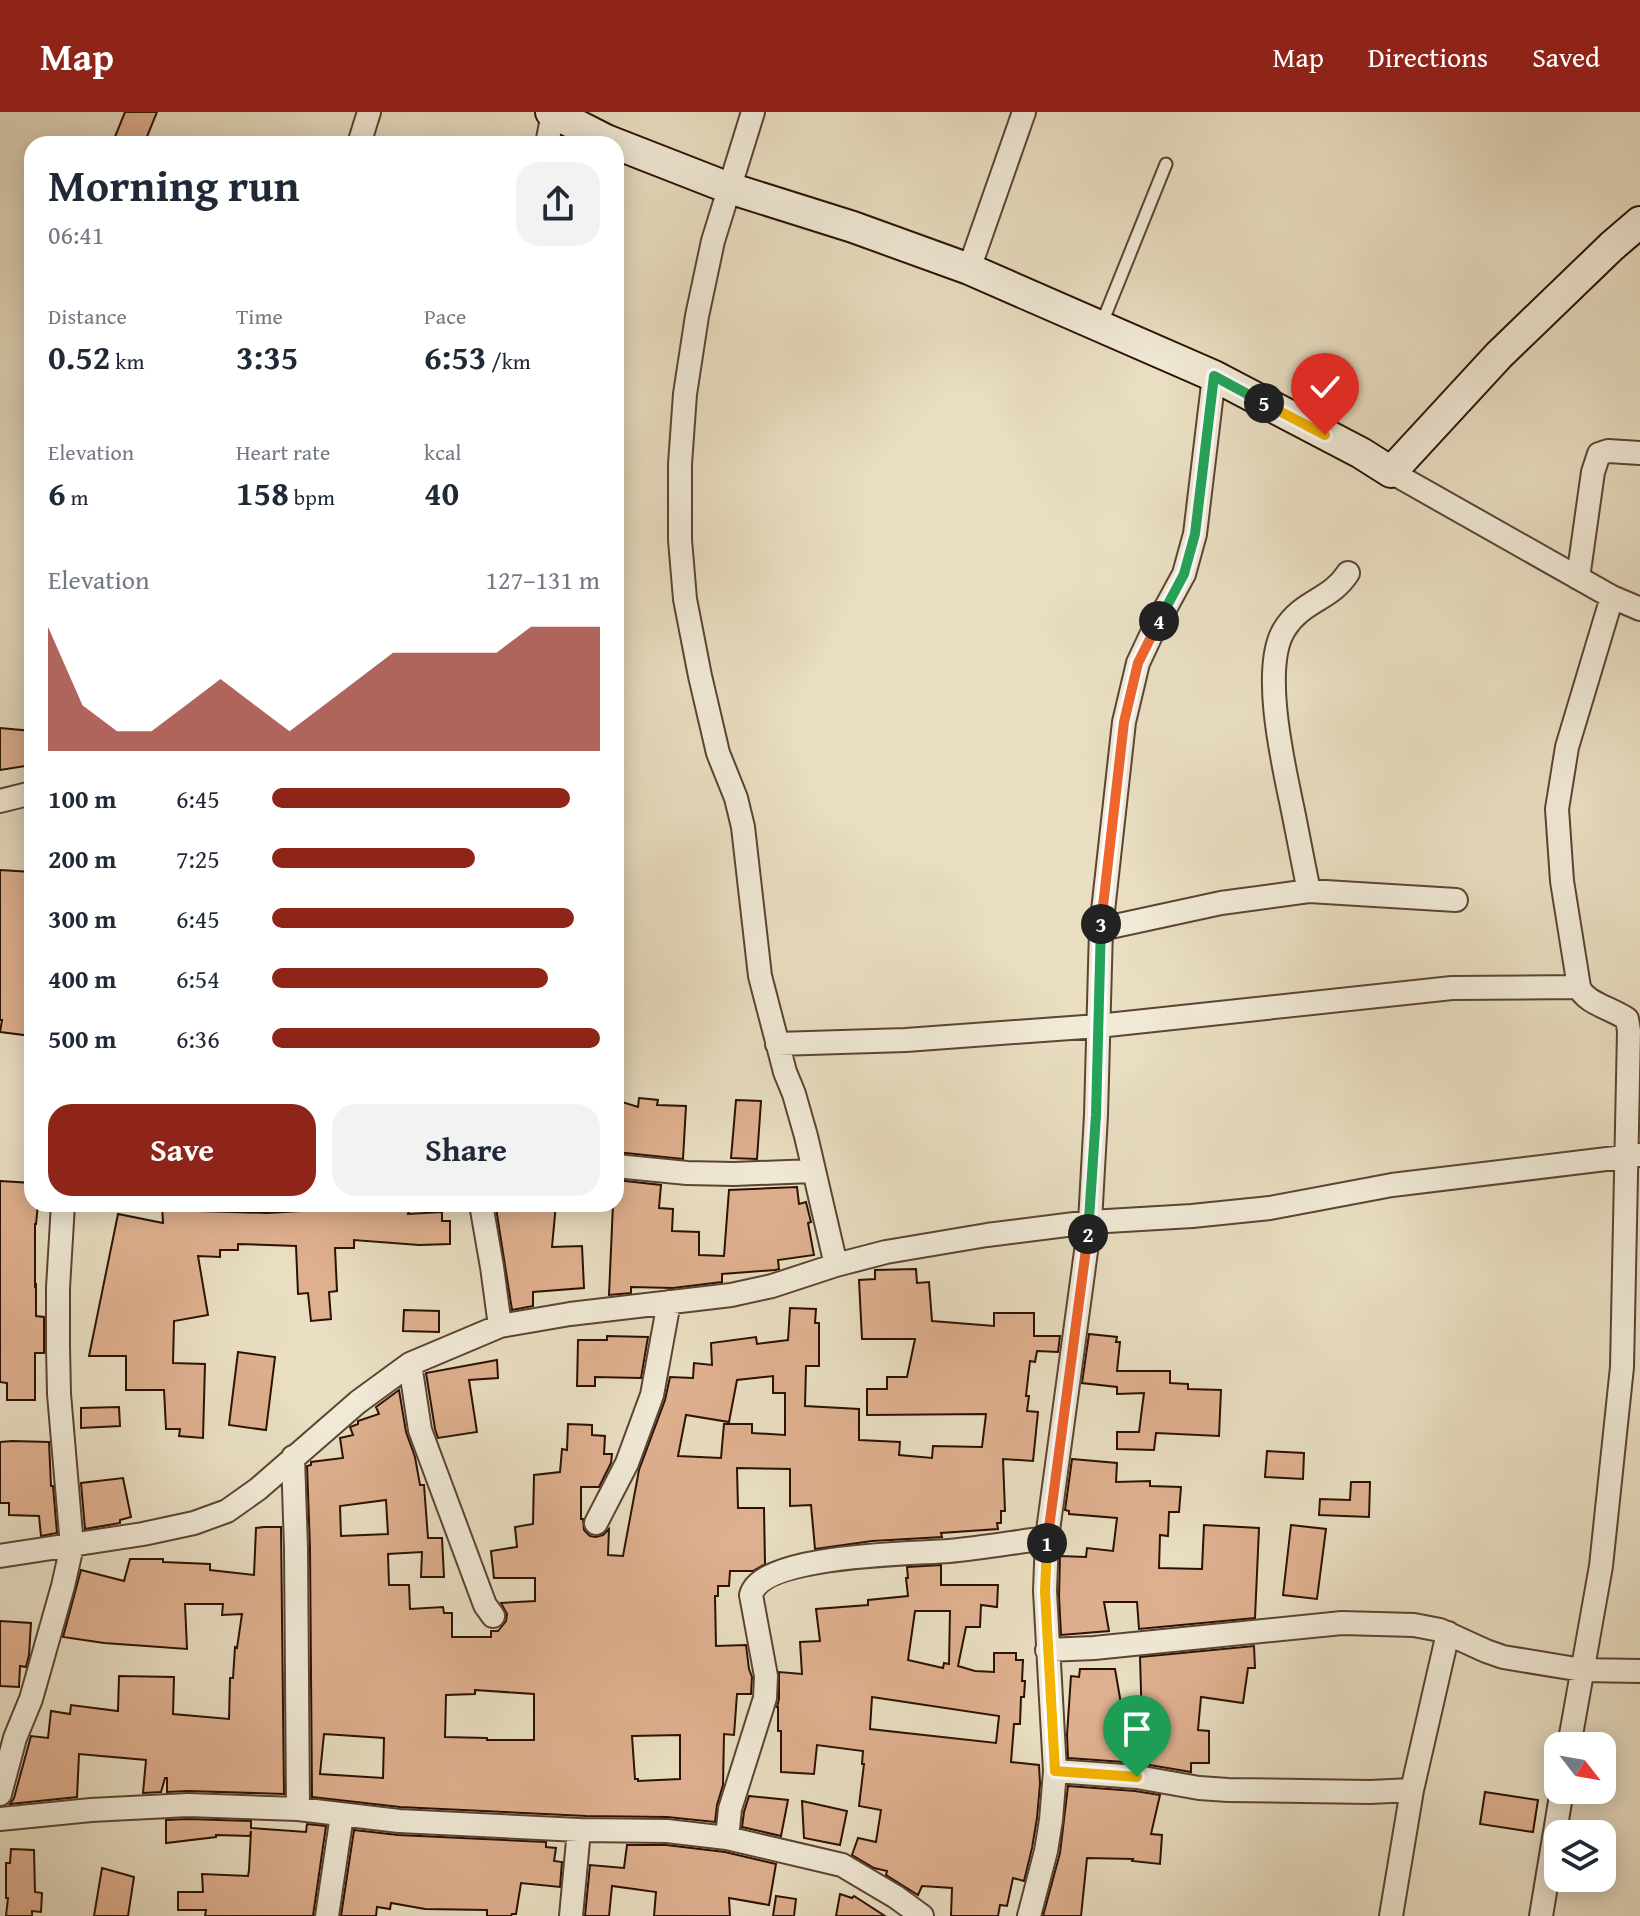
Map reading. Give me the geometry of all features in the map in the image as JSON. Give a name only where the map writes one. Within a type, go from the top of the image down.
[{"type":"street","points":[[362,136],[369,112]]},
{"type":"street","points":[[548,136],[553,112],[598,136]]},
{"type":"street","points":[[753,112],[713,241],[697,316],[685,394],[680,464],[680,540],[685,599],[700,676],[718,753],[736,798],[743,827],[760,976],[777,1044],[806,1136],[836,1265]]},
{"type":"street","points":[[969,269],[1024,112]]},
{"type":"street","points":[[624,147],[729,188],[853,227],[969,269],[1214,376],[1361,453],[1578,578],[1640,609]]},
{"type":"street","points":[[1391,472],[1499,355],[1640,222]]},
{"type":"street","points":[[1029,1916],[1046,1851],[1055,1771],[1047,1650],[1047,1538],[1090,1222],[1101,929],[1124,722],[1138,663],[1184,574],[1195,534],[1214,376]]},
{"type":"street","points":[[1578,578],[1593,472],[1599,454],[1608,451],[1640,453]]},
{"type":"street","points":[[1309,891],[1279,741],[1275,702],[1277,647],[1294,617],[1306,605],[1335,590],[1348,573]]},
{"type":"street","points":[[1571,1732],[1601,1566],[1622,1367],[1634,1156],[1627,1019],[1582,995],[1579,987],[1562,881],[1557,809],[1567,747],[1612,597]]},
{"type":"street","points":[[0,801],[24,795]]},
{"type":"street","points":[[1101,929],[1221,903],[1309,891],[1456,900]]},
{"type":"street","points":[[777,1044],[906,1040],[1098,1026],[1452,988],[1579,987]]},
{"type":"street","points":[[0,1556],[143,1534],[194,1523],[227,1511],[258,1489],[358,1402],[410,1364],[500,1326],[570,1314],[731,1295],[886,1252],[987,1235],[1090,1222],[1270,1208],[1392,1185],[1634,1156]]},
{"type":"street","points":[[624,1167],[687,1173],[813,1171]]},
{"type":"street","points":[[0,1794],[15,1738],[31,1699],[72,1546],[58,1363],[63,1212]]},
{"type":"street","points":[[482,1212],[500,1326]]},
{"type":"street","points":[[596,1523],[627,1463],[652,1395],[669,1302]]},
{"type":"street","points":[[410,1364],[420,1430],[485,1605],[493,1616]]},
{"type":"street","points":[[293,1457],[298,1809]]},
{"type":"street","points":[[727,1838],[730,1809],[765,1698],[766,1676],[751,1595],[756,1585],[765,1579],[825,1560],[950,1551],[1047,1538]]},
{"type":"street","points":[[1047,1650],[1342,1623],[1414,1625],[1448,1633],[1503,1657],[1582,1670],[1640,1671]]},
{"type":"street","points":[[1393,1916],[1412,1790],[1448,1633]]},
{"type":"street","points":[[1055,1771],[1137,1777],[1228,1790],[1412,1790]]},
{"type":"street","points":[[1541,1916],[1560,1804]]},
{"type":"street","points":[[0,1819],[188,1805],[298,1809],[399,1821],[667,1831],[727,1838],[842,1865],[922,1916]]},
{"type":"street","points":[[327,1916],[342,1815]]},
{"type":"street","points":[[571,1916],[579,1830]]},
{"type":"lane","points":[[1100,328],[1166,164]]},
{"type":"building","points":[[125,112],[157,112],[147,136],[115,136]]},
{"type":"building","points":[[0,728],[24,730],[24,766],[0,770]]},
{"type":"building","points":[[0,870],[24,872],[24,1035],[0,1032]]},
{"type":"building","points":[[639,1098],[658,1100],[657,1105],[686,1106],[683,1159],[624,1153],[624,1103],[638,1107]]},
{"type":"building","points":[[736,1100],[761,1101],[757,1159],[731,1158]]},
{"type":"building","points":[[0,1181],[24,1182],[24,1212],[37,1212],[36,1316],[44,1317],[44,1353],[35,1353],[35,1400],[7,1400],[7,1383],[0,1382]]},
{"type":"building","points":[[624,1181],[661,1185],[659,1208],[673,1209],[672,1231],[699,1232],[699,1255],[724,1256],[729,1190],[797,1187],[799,1204],[806,1202],[814,1255],[778,1260],[779,1269],[775,1270],[722,1274],[722,1282],[673,1288],[631,1287],[631,1293],[609,1295],[613,1212],[624,1212]]},
{"type":"building","points":[[162,1212],[442,1212],[442,1221],[450,1221],[450,1244],[354,1240],[354,1248],[335,1248],[337,1291],[329,1292],[331,1319],[311,1321],[308,1293],[298,1294],[296,1246],[238,1244],[238,1250],[220,1250],[220,1257],[198,1256],[208,1315],[174,1321],[173,1363],[205,1364],[203,1438],[179,1436],[180,1429],[166,1429],[164,1390],[126,1390],[126,1356],[89,1356],[118,1214],[163,1223]]},
{"type":"building","points":[[497,1212],[555,1212],[552,1247],[582,1246],[584,1288],[533,1292],[533,1306],[512,1310]]},
{"type":"building","points":[[916,1269],[917,1283],[929,1282],[932,1321],[994,1326],[994,1313],[1034,1313],[1034,1336],[1060,1336],[1058,1352],[1037,1351],[1035,1362],[1030,1361],[1027,1411],[1038,1412],[1033,1461],[1003,1459],[1005,1511],[1001,1511],[998,1529],[815,1549],[811,1505],[790,1506],[790,1469],[737,1468],[738,1508],[764,1508],[765,1564],[753,1571],[730,1571],[729,1586],[718,1586],[718,1596],[715,1596],[716,1646],[746,1645],[752,1677],[751,1694],[737,1694],[734,1735],[724,1734],[723,1785],[715,1822],[667,1817],[400,1807],[312,1797],[307,1466],[311,1462],[343,1458],[340,1438],[353,1435],[350,1427],[358,1421],[379,1414],[376,1407],[399,1390],[406,1432],[420,1485],[424,1485],[428,1538],[442,1538],[444,1577],[421,1577],[422,1552],[388,1554],[389,1585],[409,1585],[410,1609],[443,1607],[444,1613],[452,1613],[452,1637],[491,1637],[491,1631],[498,1631],[506,1621],[507,1614],[501,1603],[535,1601],[535,1578],[494,1578],[491,1551],[517,1547],[515,1527],[533,1524],[534,1475],[560,1472],[562,1449],[567,1450],[568,1424],[592,1425],[592,1435],[605,1436],[604,1454],[612,1454],[611,1463],[599,1487],[581,1487],[581,1519],[584,1530],[590,1536],[603,1535],[609,1529],[608,1555],[623,1556],[639,1470],[665,1400],[670,1377],[693,1378],[694,1363],[712,1365],[711,1343],[756,1337],[757,1344],[788,1340],[790,1308],[816,1309],[815,1323],[819,1323],[819,1366],[806,1366],[805,1406],[859,1409],[859,1440],[900,1442],[899,1455],[932,1458],[933,1446],[982,1447],[986,1414],[867,1415],[867,1389],[887,1389],[887,1377],[907,1377],[915,1339],[862,1339],[859,1280],[875,1279],[875,1270]],"holes":[[[773,1376],[773,1393],[785,1393],[785,1435],[752,1433],[752,1424],[724,1424],[721,1458],[678,1456],[686,1415],[729,1422],[737,1380]],[[386,1500],[388,1534],[341,1536],[340,1506]],[[475,1690],[534,1694],[534,1740],[445,1737],[446,1695],[475,1694]],[[324,1734],[384,1738],[383,1778],[320,1774]],[[680,1735],[680,1779],[635,1779],[632,1736]]]},
{"type":"building","points":[[404,1310],[439,1311],[439,1332],[403,1331]]},
{"type":"building","points":[[1089,1334],[1117,1337],[1116,1342],[1120,1342],[1117,1371],[1170,1371],[1170,1383],[1188,1384],[1188,1389],[1221,1390],[1219,1436],[1156,1433],[1154,1450],[1117,1449],[1117,1432],[1139,1432],[1144,1393],[1117,1394],[1117,1387],[1082,1383]]},
{"type":"building","points":[[607,1336],[648,1337],[641,1378],[595,1377],[595,1386],[577,1386],[578,1340],[607,1340]]},
{"type":"building","points":[[238,1352],[275,1357],[266,1430],[229,1425]]},
{"type":"building","points":[[497,1360],[498,1378],[469,1380],[477,1432],[438,1438],[426,1373]]},
{"type":"building","points":[[119,1407],[120,1426],[81,1428],[81,1408]]},
{"type":"building","points":[[0,1442],[49,1442],[57,1533],[41,1536],[39,1516],[9,1515],[9,1503],[0,1503]]},
{"type":"building","points":[[1267,1451],[1304,1453],[1303,1479],[1265,1477]]},
{"type":"building","points":[[1072,1459],[1117,1463],[1116,1482],[1150,1481],[1150,1486],[1181,1487],[1179,1512],[1169,1512],[1168,1536],[1160,1535],[1159,1568],[1202,1569],[1204,1525],[1259,1528],[1255,1618],[1139,1629],[1137,1602],[1104,1602],[1109,1631],[1061,1635],[1060,1556],[1086,1557],[1087,1548],[1113,1551],[1117,1518],[1069,1514],[1065,1510]]},
{"type":"building","points":[[123,1478],[131,1517],[120,1520],[120,1523],[85,1529],[81,1483]]},
{"type":"building","points":[[1351,1482],[1370,1482],[1369,1517],[1319,1515],[1320,1499],[1350,1500]]},
{"type":"building","points":[[1291,1525],[1326,1529],[1317,1599],[1283,1595]]},
{"type":"building","points":[[281,1527],[284,1794],[167,1792],[167,1778],[161,1792],[143,1793],[146,1760],[79,1754],[77,1797],[10,1804],[31,1736],[48,1738],[51,1711],[70,1714],[71,1705],[118,1711],[119,1676],[174,1677],[173,1714],[229,1719],[230,1678],[233,1678],[242,1614],[222,1615],[223,1604],[185,1604],[187,1649],[63,1637],[81,1570],[124,1581],[130,1559],[163,1559],[163,1562],[210,1564],[210,1570],[254,1575],[256,1528]]},
{"type":"building","points":[[941,1565],[941,1585],[998,1585],[997,1607],[981,1605],[980,1627],[966,1627],[958,1666],[994,1672],[994,1653],[1016,1653],[1016,1660],[1023,1660],[1024,1697],[1021,1697],[1020,1724],[1014,1724],[1011,1762],[1039,1765],[1037,1818],[1024,1881],[1013,1878],[1007,1906],[1000,1905],[998,1916],[951,1916],[952,1888],[922,1886],[918,1895],[886,1875],[887,1871],[874,1868],[852,1855],[858,1838],[876,1842],[881,1810],[859,1806],[863,1751],[817,1745],[814,1774],[781,1772],[781,1731],[778,1731],[777,1707],[779,1672],[802,1674],[800,1642],[820,1641],[816,1609],[868,1605],[868,1600],[908,1596],[907,1567]],"holes":[[[915,1611],[950,1611],[949,1664],[944,1663],[943,1668],[908,1660]],[[872,1697],[999,1716],[996,1743],[870,1729]]]},
{"type":"building","points":[[0,1621],[31,1623],[29,1655],[26,1667],[20,1666],[19,1687],[0,1686]]},
{"type":"building","points":[[1254,1646],[1255,1668],[1248,1668],[1243,1703],[1201,1697],[1198,1730],[1209,1731],[1209,1763],[1191,1763],[1191,1772],[1138,1763],[1068,1758],[1071,1676],[1079,1677],[1080,1669],[1115,1669],[1125,1727],[1142,1725],[1140,1657]]},
{"type":"building","points":[[1068,1786],[1160,1795],[1151,1834],[1162,1835],[1160,1864],[1133,1859],[1087,1858],[1081,1916],[1043,1916],[1060,1853]]},
{"type":"building","points":[[1485,1792],[1538,1800],[1533,1832],[1480,1824]]},
{"type":"building","points":[[749,1796],[788,1800],[781,1836],[742,1827]]},
{"type":"building","points":[[802,1801],[847,1811],[840,1845],[804,1838]]},
{"type":"building","points":[[166,1820],[251,1821],[251,1828],[306,1832],[307,1824],[326,1826],[313,1916],[205,1916],[206,1910],[178,1910],[178,1892],[203,1892],[202,1874],[248,1876],[249,1870],[251,1831],[250,1836],[216,1835],[166,1843]]},
{"type":"building","points":[[354,1830],[546,1842],[546,1847],[556,1848],[554,1861],[562,1862],[560,1887],[521,1883],[516,1914],[511,1916],[487,1916],[487,1910],[425,1909],[391,1903],[390,1909],[377,1907],[376,1916],[341,1916]]},
{"type":"building","points":[[627,1845],[666,1845],[725,1852],[776,1864],[769,1905],[729,1898],[730,1916],[654,1916],[656,1892],[612,1886],[609,1916],[585,1916],[590,1865],[624,1868]]},
{"type":"building","points":[[11,1849],[34,1850],[35,1892],[42,1893],[41,1912],[32,1911],[32,1916],[6,1916],[6,1863],[10,1863]]},
{"type":"building","points":[[102,1868],[134,1877],[128,1916],[94,1916]]},
{"type":"building","points":[[840,1894],[854,1896],[885,1916],[836,1916]]},
{"type":"building","points":[[776,1896],[796,1899],[794,1916],[773,1916]]},
{"type":"route","points":[[1137,1777],[1055,1771],[1045,1591],[1047,1538],[1090,1222],[1099,957],[1124,722],[1138,663],[1184,574],[1195,534],[1214,376],[1325,435]]}]
